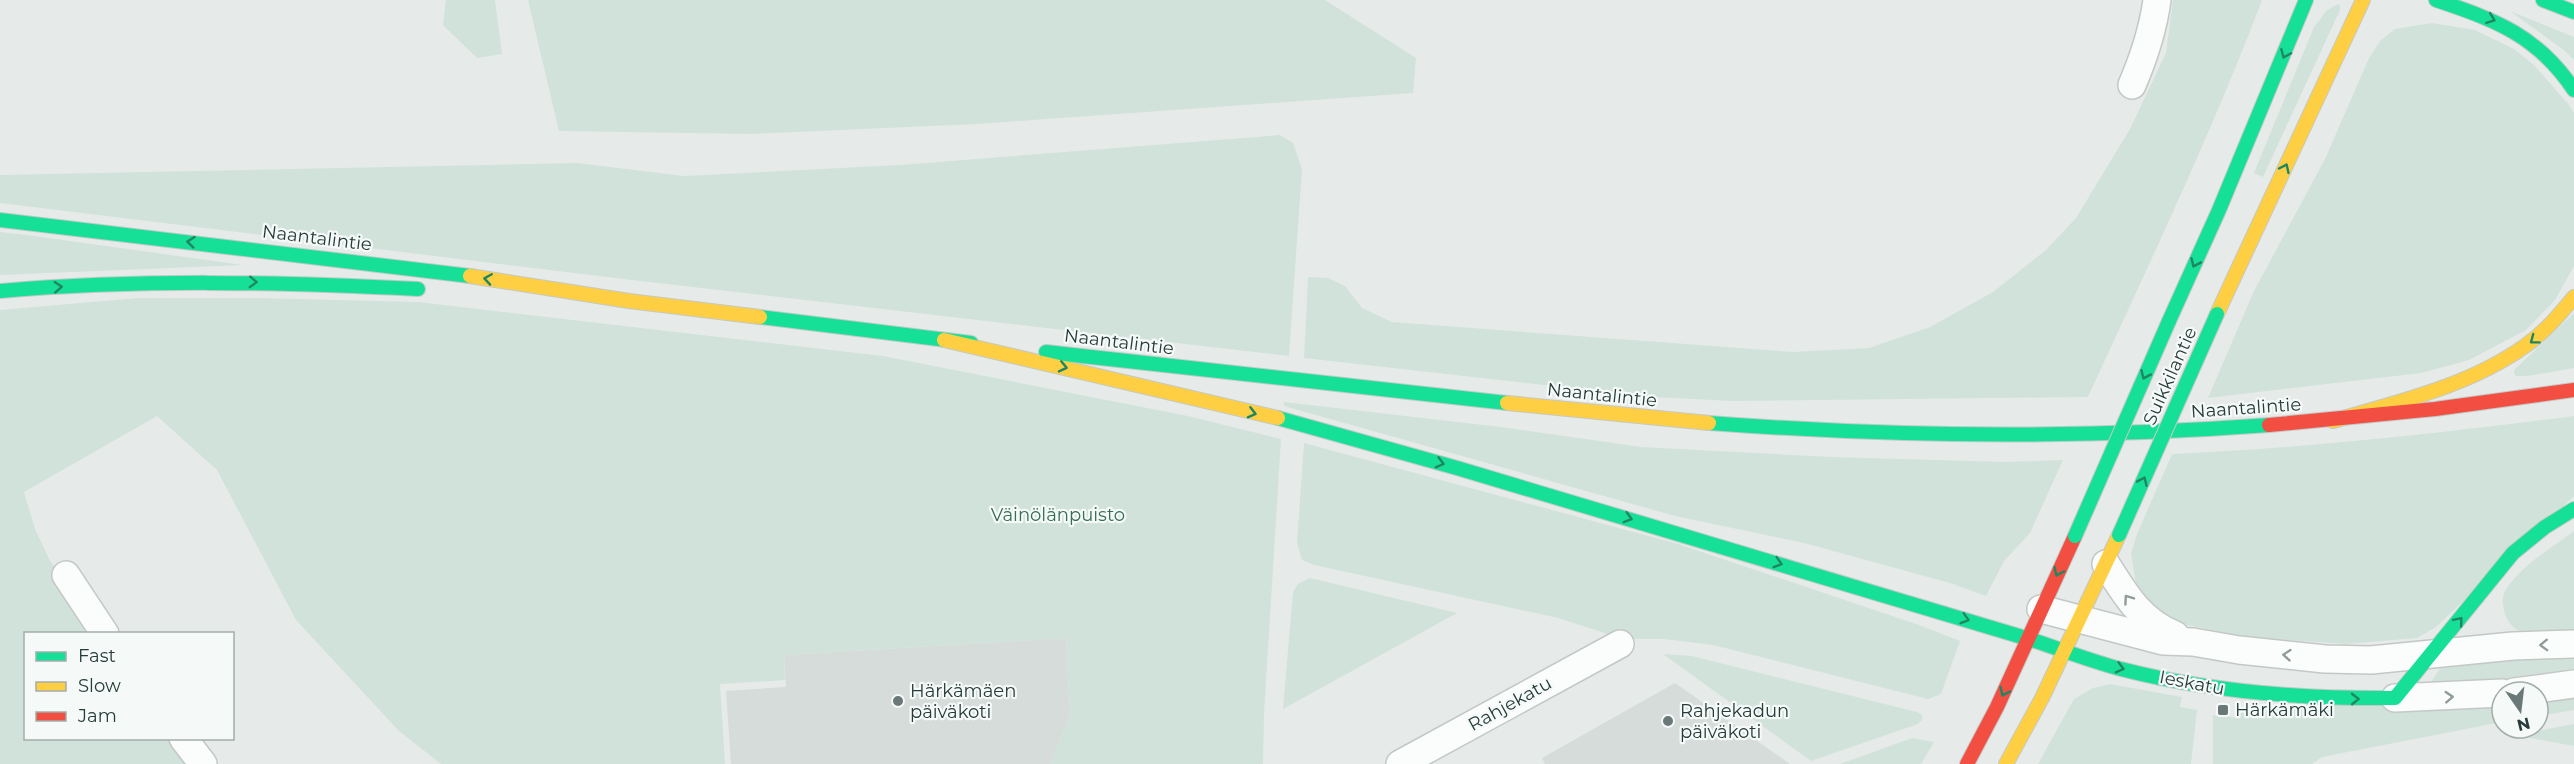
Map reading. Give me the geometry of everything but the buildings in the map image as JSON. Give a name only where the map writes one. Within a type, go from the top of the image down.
[{"type":"main road","name":"Suikkilantie","points":[[1967,764],[2075,536],[2219,210],[2306,0]]},
{"type":"main road","name":"Suikkilantie","points":[[2006,764],[2106,564],[2217,314],[2362,0]]},
{"type":"main road","points":[[2436,0],[2496,20],[2528,39],[2549,58],[2574,90]]},
{"type":"main road","points":[[2543,0],[2574,12]]},
{"type":"main road","name":"Naantalintie","points":[[0,220],[438,271],[629,301],[944,340],[1321,384],[1762,428],[1882,434],[2098,435],[2333,421],[2481,404],[2574,390]]},
{"type":"main road","points":[[0,291],[149,282],[225,281],[436,290]]},
{"type":"main road","name":"Naantalintie","points":[[492,293],[629,301]]},
{"type":"main road","points":[[2333,421],[2449,385],[2518,352],[2542,334],[2574,297]]},
{"type":"main road","name":"Ieskatu","points":[[944,340],[1285,420],[1446,465],[2122,669],[2222,689],[2348,699],[2395,698]]},
{"type":"main road","points":[[2395,698],[2513,553],[2545,527],[2574,509]]},
{"type":"street","points":[[2132,85],[2148,45],[2157,0]]},
{"type":"street","name":"Ieskatu","points":[[2106,564],[2131,604],[2141,614],[2162,630],[2193,642]]},
{"type":"street","points":[[66,575],[104,632]]},
{"type":"street","name":"Ieskatu","points":[[2041,609],[2163,641],[2193,642],[2239,650],[2325,658],[2371,660],[2513,646],[2574,644]]},
{"type":"street","name":"Rahjekatu","points":[[1400,764],[1620,644]]},
{"type":"street","points":[[2550,687],[2574,684]]},
{"type":"street","name":"Ieskatu","points":[[2395,698],[2490,694]]},
{"type":"street","points":[[185,740],[203,764]]},
{"type":"shaded area","name":"Härkämäen päiväkoti","points":[[1066,638],[1070,712],[1050,764],[731,764],[726,691],[786,687],[784,655]]},
{"type":"shaded area","name":"Rahjekadun päiväkoti","points":[[1675,683],[1790,764],[1545,764],[1542,758]]},
{"type":"green space","points":[[446,0],[495,0],[502,54],[477,58],[443,25]]},
{"type":"green space","points":[[528,0],[1325,0],[1416,58],[1413,93],[977,124],[750,134],[559,131]]},
{"type":"green space","points":[[2173,0],[2262,0],[2200,150],[2088,397],[1733,401],[1652,397],[1304,358],[1308,277],[1328,278],[1345,286],[1362,308],[1392,322],[1793,352],[1869,348],[1930,327],[1993,292],[2046,250],[2076,218],[2130,129],[2166,53]]},
{"type":"green space","points":[[2338,4],[2340,10],[2263,177],[2254,173],[2314,27],[2327,10]]},
{"type":"green space","points":[[2510,11],[2574,37],[2574,60],[2565,51]]},
{"type":"green space","points":[[2432,23],[2475,30],[2514,49],[2534,65],[2574,113],[2574,266],[2555,300],[2526,330],[2469,360],[2421,373],[2208,398],[2254,291],[2325,159],[2369,58],[2380,41],[2395,29]]},
{"type":"green space","points":[[1280,135],[1293,143],[1302,169],[1289,356],[632,280],[0,203],[0,175],[577,163],[684,176],[900,165]]},
{"type":"green space","points":[[0,232],[27,235],[243,265],[0,275]]},
{"type":"green space","name":"Väinölänpuisto","points":[[138,298],[418,302],[883,356],[1188,416],[1281,439],[1263,764],[1050,764],[1070,712],[1066,638],[784,655],[785,680],[720,684],[725,764],[441,764],[399,731],[296,620],[217,470],[157,416],[24,492],[35,529],[49,559],[98,632],[24,632],[24,740],[174,740],[192,764],[0,764],[0,310]]},
{"type":"green space","points":[[2574,313],[2574,368],[2515,376],[2514,370]]},
{"type":"green space","points":[[1284,402],[1501,427],[1641,447],[1832,457],[2006,462],[2063,460],[2030,533],[2004,561],[1986,596],[1950,583],[1804,543],[1675,516],[1284,406]]},
{"type":"green space","points":[[2574,416],[2574,496],[2436,627],[2417,638],[2346,644],[2247,637],[2163,620],[2142,597],[2136,584],[2131,554],[2137,534],[2172,454],[2373,439]]},
{"type":"green space","points":[[1304,443],[1678,544],[1960,641],[1941,694],[1928,699],[1713,645],[1664,639],[1623,639],[1558,618],[1314,565],[1302,560],[1297,543]]},
{"type":"green space","points":[[2574,531],[2574,633],[2532,635],[2514,628],[2508,621],[2504,610],[2505,590],[2529,564]]},
{"type":"green space","points":[[1310,578],[1457,613],[1283,709],[1293,592],[1298,584]]},
{"type":"green space","points":[[1663,654],[1692,656],[1917,712],[1922,715],[1922,720],[1918,724],[1811,761]]},
{"type":"green space","points":[[2560,656],[2574,659],[2574,674],[2547,679],[2490,680],[2490,683],[2431,688],[2430,683],[2442,666],[2450,661]]},
{"type":"green space","points":[[2110,684],[2182,697],[2180,707],[2197,710],[2191,764],[2038,764],[2074,699],[2093,688]]},
{"type":"green space","points":[[2574,697],[2574,710],[2550,714],[2550,698]]},
{"type":"green space","points":[[2490,700],[2490,724],[2322,757],[2312,764],[2213,764],[2213,715],[2238,718],[2240,708]]},
{"type":"green space","points":[[2574,724],[2574,746],[2541,740],[2550,740],[2550,729]]},
{"type":"green space","points":[[1912,738],[1934,742],[1921,764],[1840,764]]},
{"type":"traffic: fast","points":[[2169,321],[2219,210],[2306,0]]},
{"type":"traffic: fast","points":[[2436,0],[2478,15],[2514,32],[2546,56],[2574,90]]},
{"type":"traffic: fast","points":[[2543,0],[2574,12]]},
{"type":"traffic: fast","points":[[0,220],[470,276]]},
{"type":"traffic: fast","points":[[0,291],[157,283],[418,289]]},
{"type":"traffic: fast","points":[[2119,535],[2217,314]]},
{"type":"traffic: fast","points":[[760,317],[971,343]]},
{"type":"traffic: fast","points":[[2075,536],[2169,321]]},
{"type":"traffic: fast","points":[[1046,352],[1507,403]]},
{"type":"traffic: fast","points":[[1278,418],[1457,468],[2029,639]]},
{"type":"traffic: fast","points":[[1709,423],[1849,431],[1989,434],[2129,433],[2269,425]]},
{"type":"traffic: fast","points":[[2029,639],[2109,666],[2223,689],[2326,697],[2395,698],[2513,553],[2545,527],[2574,509]]},
{"type":"traffic: slow","points":[[2217,314],[2363,0]]},
{"type":"traffic: slow","points":[[470,276],[629,301],[760,317]]},
{"type":"traffic: slow","points":[[2333,421],[2408,399],[2481,372],[2532,341],[2574,297]]},
{"type":"traffic: slow","points":[[944,340],[1278,418]]},
{"type":"traffic: slow","points":[[1507,403],[1709,423]]},
{"type":"traffic: slow","points":[[2006,764],[2042,698],[2119,535]]},
{"type":"traffic: jam","points":[[2269,425],[2435,409],[2574,390]]},
{"type":"traffic: jam","points":[[1967,764],[1997,707],[2075,536]]},
{"type":"place","name":"Härkämäen päiväkoti","points":[[898,701]]},
{"type":"place","name":"Härkämäki","points":[[2223,710]]},
{"type":"place","name":"Rahjekadun päiväkoti","points":[[1668,721]]}]
